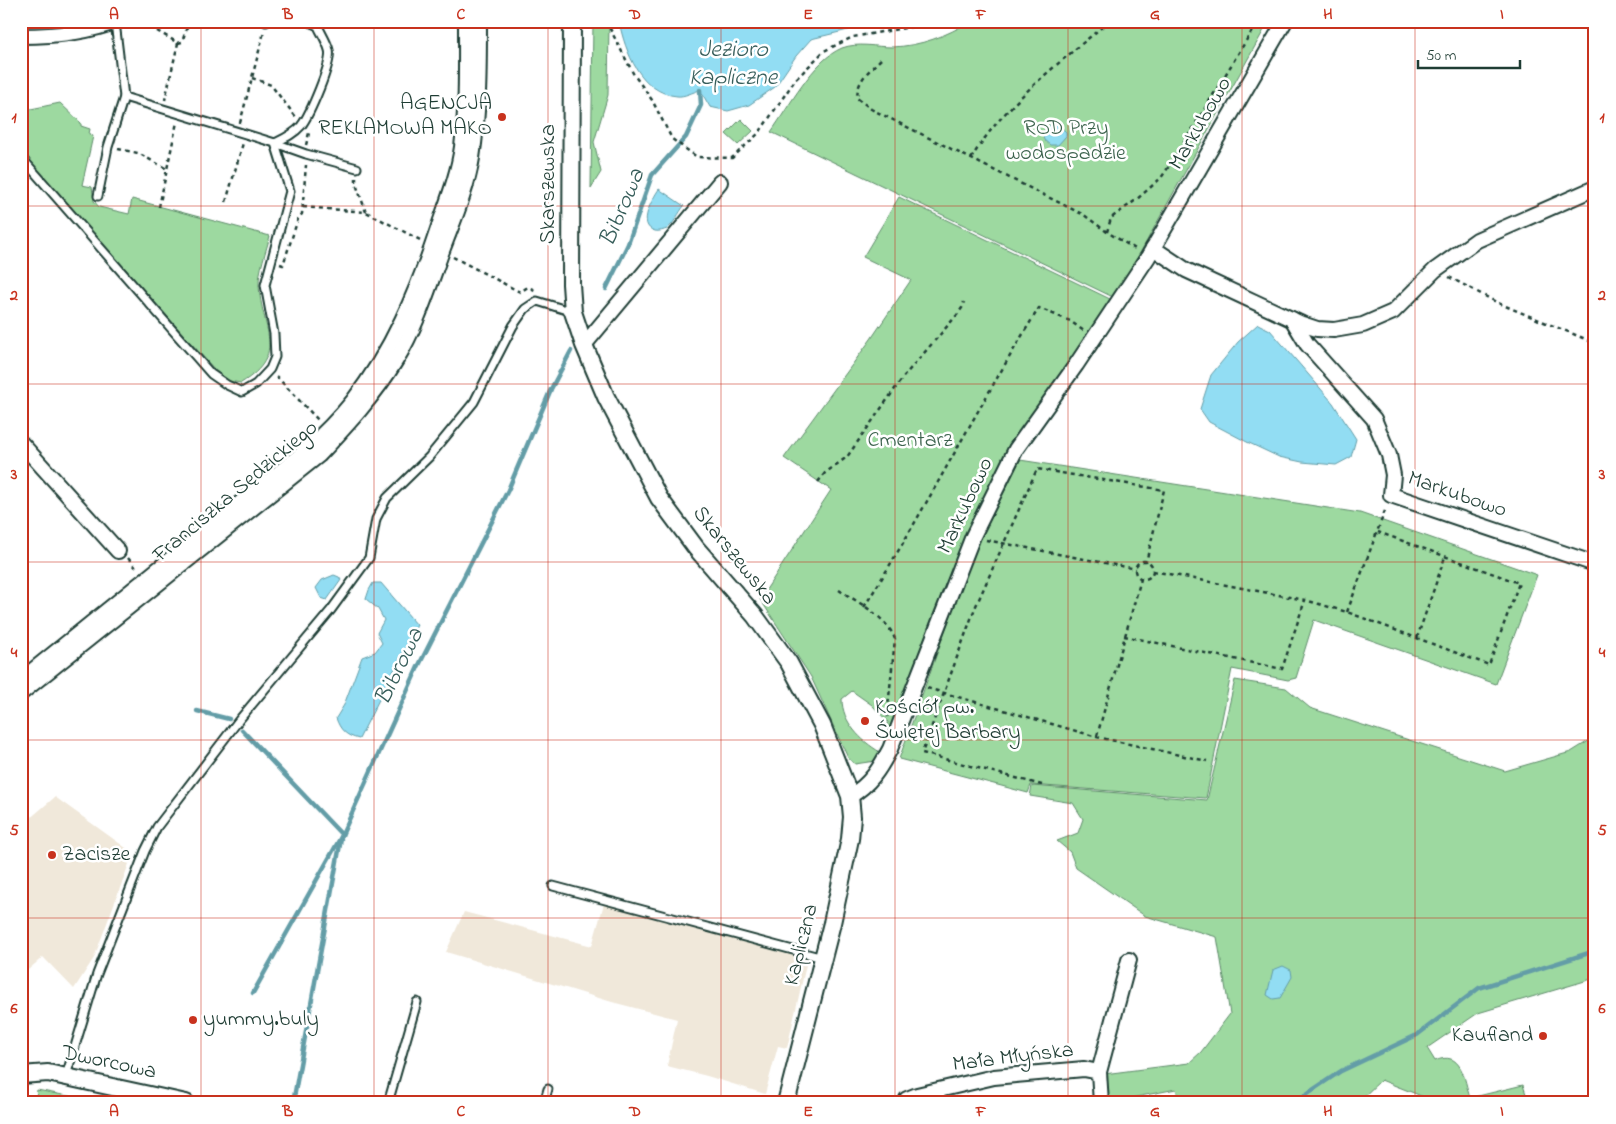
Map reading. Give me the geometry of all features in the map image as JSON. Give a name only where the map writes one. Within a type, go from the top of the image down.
[{"type":"street","name":"Franciszka Sędzickiego","points":[[21,680],[309,448],[352,401],[391,344],[405,316],[433,246],[462,149],[465,102],[466,21]]},
{"type":"street","name":"Franciszka Sędzickiego","points":[[21,693],[319,455],[355,417],[376,390],[396,360],[428,293],[463,194],[472,159],[478,100],[479,21]]},
{"type":"street","name":"Skarszewska","points":[[572,21],[571,284],[574,312],[584,345],[606,397],[659,498],[696,548],[755,616],[789,663],[822,725],[850,796]]},
{"type":"street","name":"Markubowo","points":[[850,796],[869,783],[881,767],[890,749],[973,536],[1016,449],[1094,338],[1151,252],[1285,21]]},
{"type":"street","points":[[21,36],[65,34],[116,22]]},
{"type":"street","points":[[584,345],[720,182]]},
{"type":"street","points":[[1151,252],[1292,319],[1317,329],[1334,330],[1363,325],[1392,312],[1435,270],[1477,240],[1595,188]]},
{"type":"street","name":"Markubowo","points":[[1292,319],[1307,344],[1374,419],[1389,454],[1393,475],[1390,495],[1595,564]]},
{"type":"street","points":[[21,443],[123,554]]},
{"type":"street","name":"Kapliczna","points":[[786,1103],[823,958],[850,839],[852,818],[850,796]]},
{"type":"street","points":[[1099,1072],[1129,960]]},
{"type":"street","name":"Mała Młyńska","points":[[907,1101],[917,1094],[994,1077],[1084,1069],[1099,1072],[1101,1103]]},
{"type":"street","name":"Dworcowa","points":[[21,1075],[48,1072],[186,1103]]},
{"type":"lane","points":[[275,143],[293,134],[309,114],[329,64],[330,52],[318,26],[307,21]]},
{"type":"lane","points":[[98,196],[108,147],[124,98],[116,22]]},
{"type":"lane","points":[[124,98],[357,168]]},
{"type":"lane","points":[[21,158],[211,374],[226,385],[242,392],[256,384],[270,369],[275,357],[274,334],[266,285],[290,191],[275,143]]},
{"type":"lane","points":[[66,1077],[97,974],[157,827],[239,720],[331,610],[369,558],[376,519],[387,498],[429,457],[474,402],[513,326],[525,309],[537,302],[574,312]]},
{"type":"lane","points":[[553,886],[823,958]]},
{"type":"lane","points":[[388,1103],[417,1002]]},
{"type":"lane","points":[[544,1103],[548,1088]]},
{"type":"path","points":[[163,109],[178,43],[182,42],[189,21]]},
{"type":"path","points":[[606,21],[634,75],[652,100],[672,139],[697,157],[732,158],[759,133],[795,80],[824,51],[854,37],[945,21]]},
{"type":"path","points":[[971,159],[981,141],[1006,110],[1109,21]]},
{"type":"path","points":[[1107,232],[1111,218],[1136,200],[1161,178],[1258,21]]},
{"type":"path","points":[[238,132],[266,22]]},
{"type":"path","points":[[150,27],[178,43]]},
{"type":"path","points":[[881,59],[864,75],[857,87],[857,98],[871,109],[1084,215],[1107,232],[1151,252]]},
{"type":"path","points":[[252,78],[271,85],[309,133]]},
{"type":"path","points":[[159,206],[179,114]]},
{"type":"path","points":[[226,202],[246,134]]},
{"type":"path","points":[[108,147],[138,153],[167,169]]},
{"type":"path","points":[[357,168],[356,184],[366,212]]},
{"type":"path","points":[[303,207],[366,212],[428,244]]},
{"type":"path","points":[[458,259],[520,292],[528,287],[544,293]]},
{"type":"path","points":[[1435,270],[1498,303],[1595,343]]},
{"type":"path","points":[[818,482],[825,473],[847,457],[904,376],[957,315],[964,302]]},
{"type":"path","points":[[864,607],[892,562],[1003,365],[1039,308],[1070,321],[1094,338]]},
{"type":"path","points":[[270,369],[327,429]]},
{"type":"path","points":[[1042,785],[922,753],[975,608],[1037,469],[1164,490],[1146,562]]},
{"type":"path","points":[[1347,612],[1378,532],[1390,495]]},
{"type":"path","points":[[1153,571],[1305,600],[1347,612],[1488,665],[1519,583],[1378,532]]},
{"type":"path","points":[[973,536],[1136,569]]},
{"type":"path","points":[[123,554],[140,572]]},
{"type":"path","points":[[1417,638],[1446,556]]},
{"type":"path","points":[[1140,562],[1146,562],[1152,566],[1153,571],[1149,578],[1141,579],[1137,576],[1136,569],[1140,562]]},
{"type":"path","points":[[1097,736],[1141,579]]},
{"type":"path","points":[[839,590],[891,629],[895,639],[887,717]]},
{"type":"path","points":[[1124,636],[1282,668],[1305,600]]},
{"type":"path","points":[[916,684],[1097,736],[1207,761]]},
{"type":"shaded area","points":[[55,797],[133,853],[94,958],[74,989],[43,957],[21,976],[21,826]]},
{"type":"shaded area","points":[[605,900],[809,952],[787,1048],[778,1046],[765,1094],[667,1066],[677,1019],[612,1002],[446,952],[464,912],[592,946]]},
{"type":"green space","points":[[593,21],[609,21],[608,95],[594,142],[601,172],[591,188]]},
{"type":"green space","name":"ROD Przy wodospadzie","points":[[971,21],[1269,21],[1115,298],[771,132],[802,85],[831,54],[842,48],[854,45],[892,47],[913,45],[943,36]]},
{"type":"green space","points":[[60,103],[81,123],[81,126],[90,129],[89,134],[93,136],[82,185],[92,187],[94,201],[99,207],[129,214],[132,199],[270,236],[259,280],[269,339],[268,351],[264,362],[256,372],[241,383],[229,381],[215,370],[21,151],[21,111]]},
{"type":"green space","points":[[741,119],[753,131],[738,145],[726,134]]},
{"type":"green space","name":"Cmentarz","points":[[899,197],[1110,299],[1092,331],[1008,449],[959,551],[889,733],[888,722],[872,705],[852,691],[842,699],[845,715],[854,730],[880,752],[875,761],[855,764],[848,758],[811,677],[760,599],[831,490],[784,458],[871,339],[911,280],[863,257]]},
{"type":"green space","points":[[1020,460],[1360,513],[1537,575],[1496,684],[1314,620],[1296,678],[1288,680],[1232,669],[1206,798],[1031,785],[1028,793],[899,759],[978,544]]},
{"type":"green space","points":[[1235,680],[1286,688],[1310,708],[1505,771],[1571,752],[1595,737],[1595,978],[1478,1013],[1427,1048],[1435,1061],[1444,1058],[1456,1062],[1463,1075],[1470,1098],[1523,1085],[1529,1103],[1439,1103],[1381,1080],[1357,1103],[1180,1103],[1176,1089],[1106,1103],[1104,1074],[1189,1063],[1201,1052],[1230,1014],[1217,937],[1145,916],[1076,868],[1070,852],[1057,841],[1078,833],[1083,819],[1073,803],[1030,796],[1032,786],[1207,800]]},
{"type":"green space","points":[[37,1090],[104,1103],[35,1103]]},
{"type":"water","name":"Jezioro Kapliczne","points":[[619,21],[885,21],[811,39],[796,56],[775,87],[749,105],[728,111],[710,107],[700,90],[677,96],[664,93],[644,79],[630,58]]},
{"type":"water","points":[[1057,123],[1066,132],[1066,136],[1058,145],[1050,145],[1044,140],[1042,133],[1051,124]]},
{"type":"water","points":[[659,189],[684,206],[670,227],[655,231],[649,228],[646,218],[650,205]]},
{"type":"water","points":[[1258,324],[1270,330],[1333,403],[1356,439],[1351,457],[1336,465],[1302,462],[1279,457],[1209,422],[1200,409],[1211,375],[1238,342]]},
{"type":"water","points":[[334,575],[341,580],[327,600],[321,598],[316,588],[322,580]]},
{"type":"water","points":[[373,583],[381,583],[417,625],[359,739],[344,732],[336,718],[344,705],[362,657],[375,652],[382,643],[377,633],[384,620],[378,609],[366,599]]},
{"type":"water","points":[[1283,966],[1291,970],[1292,977],[1280,998],[1273,999],[1267,995],[1273,970]]},
{"type":"waterway","name":"Bibrowa","points":[[606,289],[628,244],[652,175],[686,137],[701,105],[700,90]]},
{"type":"waterway","name":"Bibrowa","points":[[253,993],[342,835],[418,667],[508,490],[551,389],[571,351]]},
{"type":"waterway","points":[[197,711],[229,719]]},
{"type":"waterway","points":[[242,730],[342,835]]},
{"type":"waterway","points":[[293,1103],[341,839]]},
{"type":"waterway","points":[[1293,1103],[1341,1071],[1417,1035],[1479,988],[1595,951]]},
{"type":"place","name":"AGENCJA REKLAMOWA MAKO","points":[[502,117]]},
{"type":"place","name":"Kościół pw. Świętej Barbary","points":[[865,721]]},
{"type":"place","name":"Zacisze","points":[[52,855]]},
{"type":"place","name":"yummy.buly","points":[[193,1020]]},
{"type":"place","name":"Kaufland","points":[[1543,1036]]}]
